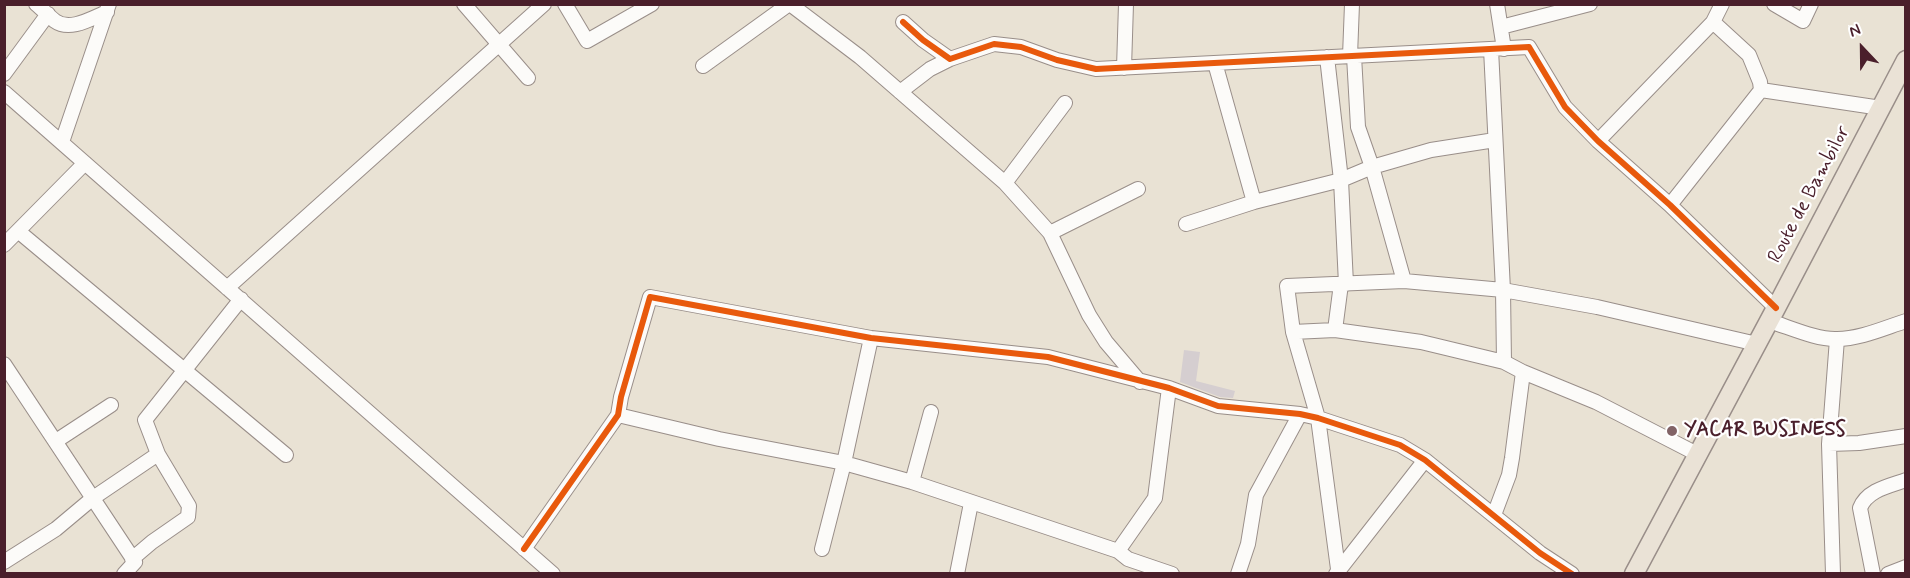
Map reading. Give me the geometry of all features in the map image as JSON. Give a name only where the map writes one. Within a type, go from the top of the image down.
[{"type":"main road","name":"Route de Bambilor","points":[[1634,573],[1699,455],[1905,60]]},
{"type":"street","points":[[36,4],[56,22],[65,25],[74,25],[108,8]]},
{"type":"street","points":[[464,4],[528,78]]},
{"type":"street","points":[[227,288],[544,4]]},
{"type":"street","points":[[565,4],[587,40],[652,4]]},
{"type":"street","points":[[703,66],[790,4],[860,57],[1005,183],[1050,233],[1089,315],[1106,342],[1140,382]]},
{"type":"street","points":[[1124,68],[1126,4]]},
{"type":"street","points":[[1497,4],[1501,27],[1497,49],[1495,140],[1503,290],[1504,362]]},
{"type":"street","points":[[1501,27],[1590,4]]},
{"type":"street","points":[[1598,141],[1713,22],[1722,4]]},
{"type":"street","points":[[1774,4],[1803,21],[1811,4]]},
{"type":"street","points":[[1351,5],[1352,56],[1358,127],[1372,166],[1404,281]]},
{"type":"street","points":[[62,142],[108,8]]},
{"type":"street","points":[[4,74],[48,14]]},
{"type":"street","points":[[903,22],[950,59]]},
{"type":"street","points":[[1670,205],[1761,90],[1749,55],[1713,22]]},
{"type":"street","points":[[900,92],[930,69],[950,59],[994,44],[1021,47],[1057,60],[1096,69],[1529,47],[1565,108],[1598,141],[1670,205],[1773,314],[1815,335],[1837,339],[1868,333],[1905,321]]},
{"type":"street","points":[[1327,57],[1341,180],[1343,284],[1335,330]]},
{"type":"street","points":[[1215,63],[1254,202]]},
{"type":"street","points":[[1761,90],[1881,108]]},
{"type":"street","points":[[4,92],[553,573]]},
{"type":"street","points":[[1005,183],[1065,103]]},
{"type":"street","points":[[1186,224],[1254,202],[1341,180],[1372,166],[1431,150],[1495,140]]},
{"type":"street","points":[[4,245],[85,163]]},
{"type":"street","points":[[1050,233],[1138,189]]},
{"type":"street","points":[[18,231],[286,455]]},
{"type":"street","points":[[1337,571],[1317,418],[1293,332],[1287,286],[1404,281],[1503,290],[1597,307],[1757,344]]},
{"type":"street","points":[[524,549],[618,414],[650,297],[871,338],[1048,357],[1169,388],[1218,406],[1300,414],[1317,418],[1400,446],[1425,460],[1540,553],[1572,573]]},
{"type":"street","points":[[132,559],[188,517],[189,506],[158,454],[145,420],[240,299]]},
{"type":"street","points":[[1293,332],[1335,330],[1421,342],[1504,362],[1596,402],[1699,455]]},
{"type":"street","points":[[822,549],[844,463],[871,338]]},
{"type":"street","points":[[1833,573],[1829,444],[1837,339]]},
{"type":"street","points":[[4,364],[135,562],[124,573]]},
{"type":"street","points":[[1494,515],[1509,475],[1523,372]]},
{"type":"street","points":[[1124,573],[1123,555],[1155,498],[1169,388]]},
{"type":"street","points":[[56,441],[111,405]]},
{"type":"street","points":[[912,482],[931,412]]},
{"type":"street","points":[[618,414],[719,439],[844,463],[912,482],[1172,573]]},
{"type":"street","points":[[1238,573],[1248,544],[1256,495],[1300,414]]},
{"type":"street","points":[[1829,444],[1859,443],[1905,436]]},
{"type":"street","points":[[4,562],[56,529],[93,498],[158,454]]},
{"type":"street","points":[[1337,571],[1425,460]]},
{"type":"street","points":[[1873,573],[1860,508],[1863,500],[1872,493],[1905,480]]},
{"type":"street","points":[[957,573],[971,503]]},
{"type":"street","points":[[1888,573],[1905,567]]},
{"type":"building","points":[[1184,350],[1200,352],[1196,381],[1235,391],[1233,398],[1220,397],[1180,382]]},
{"type":"cycle path","points":[[903,22],[950,59],[994,44],[1021,47],[1057,60],[1096,69],[1529,47],[1565,107],[1598,141],[1670,205],[1776,308]]},
{"type":"cycle path","points":[[524,549],[618,415],[621,397],[650,297],[871,338],[1048,357],[1169,388],[1218,406],[1300,414],[1318,418],[1400,445],[1425,460],[1540,553],[1572,574]]},
{"type":"place","name":"YACAR BUSINESS","points":[[1672,431]]}]
